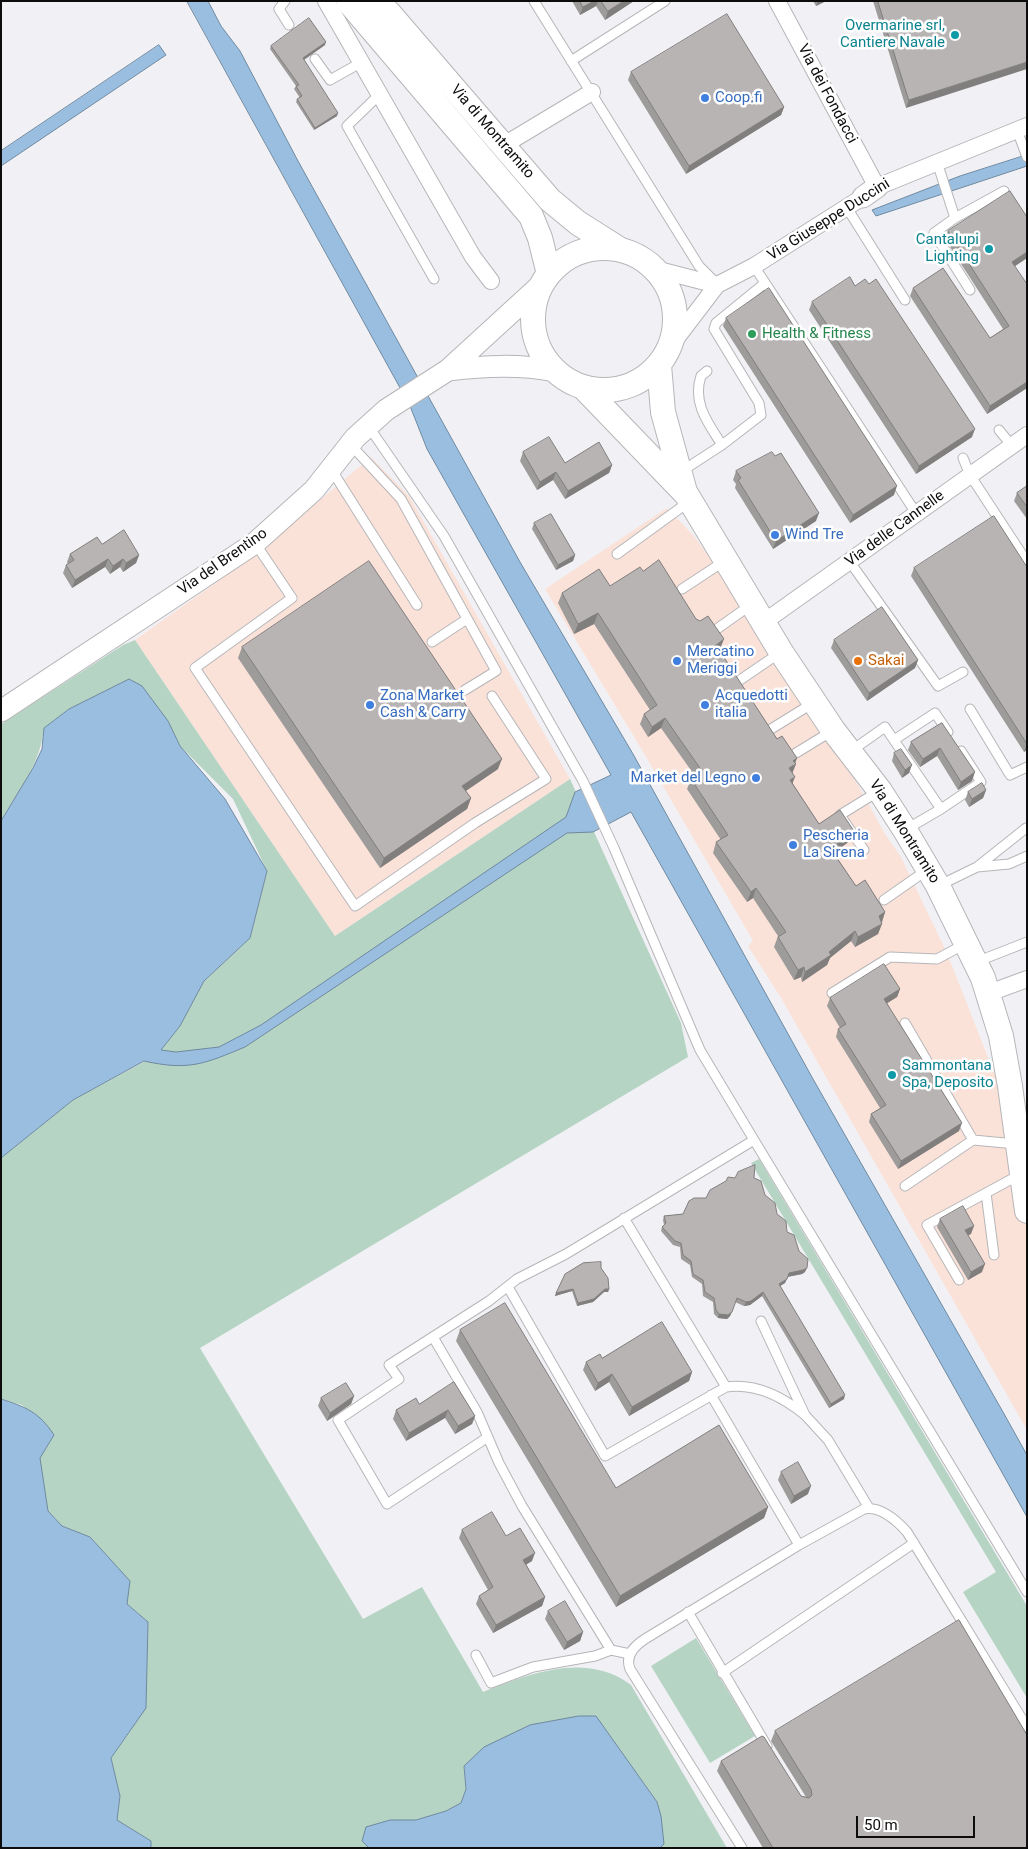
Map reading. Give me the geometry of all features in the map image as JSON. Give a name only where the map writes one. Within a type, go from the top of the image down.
[{"type":"main road","name":"Via di Montramito","points":[[348,1],[365,24],[531,216],[540,238],[546,279]]},
{"type":"main road","name":"Via di Montramito","points":[[376,1],[389,13],[550,200],[564,212],[621,249],[643,259],[655,269],[670,293],[675,311],[674,330],[664,356],[662,405],[685,489],[781,652],[833,730],[880,791],[905,830],[933,877],[971,953],[989,994],[1001,1036],[1010,1086],[1027,1212]]},
{"type":"main road","name":"Via di Montramito","points":[[621,249],[594,248],[569,257],[546,279],[534,306],[534,330],[541,352],[555,371],[583,387],[685,489]]},
{"type":"main road","name":"Via di Montramito","points":[[583,387],[606,390],[630,385],[641,380],[664,356]]},
{"type":"street","points":[[326,1],[473,257],[491,281]]},
{"type":"street","name":"Via dei Fondacci","points":[[777,1],[862,197]]},
{"type":"street","points":[[504,145],[592,92]]},
{"type":"street","name":"Via Giuseppe Duccini","points":[[664,356],[718,285],[754,266],[862,197],[937,162],[1022,128]]},
{"type":"street","points":[[655,269],[718,285]]},
{"type":"street","name":"Via del Brentino","points":[[1,711],[255,543],[314,490],[350,444],[386,410],[443,373],[546,279]]},
{"type":"street","name":"Via del Brentino","points":[[443,373],[502,365],[531,366],[555,371]]},
{"type":"street","name":"Via delle Cannelle","points":[[758,613],[850,562],[916,513],[1027,436]]},
{"type":"street","points":[[989,994],[1027,978]]},
{"type":"lane","points":[[285,1],[279,10],[290,25]]},
{"type":"lane","points":[[534,1],[699,266],[718,285]]},
{"type":"lane","points":[[571,61],[666,1]]},
{"type":"lane","points":[[315,59],[330,80],[362,62]]},
{"type":"lane","points":[[380,94],[347,126],[434,279]]},
{"type":"lane","points":[[1022,128],[1027,157]]},
{"type":"lane","points":[[937,162],[955,218]]},
{"type":"lane","points":[[970,290],[934,232],[1004,191]]},
{"type":"lane","points":[[862,197],[905,300]]},
{"type":"lane","points":[[754,266],[916,513]]},
{"type":"lane","points":[[618,554],[685,489],[722,445],[758,418],[762,411],[759,403],[716,334],[714,326],[765,283]]},
{"type":"lane","points":[[707,371],[701,376],[697,396],[705,419],[722,445]]},
{"type":"lane","points":[[369,427],[444,536],[582,781],[605,829],[700,1050],[1027,1592]]},
{"type":"lane","points":[[999,430],[1012,446]]},
{"type":"lane","points":[[350,444],[401,499],[496,671],[465,690]]},
{"type":"lane","points":[[963,458],[970,475],[1027,562]]},
{"type":"lane","points":[[330,469],[417,605]]},
{"type":"lane","points":[[255,543],[292,598],[195,668],[355,906],[475,823],[546,779],[492,696]]},
{"type":"lane","points":[[682,589],[726,560]]},
{"type":"lane","points":[[850,562],[938,686],[963,672]]},
{"type":"lane","points":[[714,631],[758,613]]},
{"type":"lane","points":[[432,642],[467,619]]},
{"type":"lane","points":[[740,680],[781,652]]},
{"type":"lane","points":[[771,729],[815,702]]},
{"type":"lane","points":[[970,710],[1010,775],[1027,767]]},
{"type":"lane","points":[[894,740],[935,712],[981,782],[905,830]]},
{"type":"lane","points":[[851,752],[885,727],[940,809]]},
{"type":"lane","points":[[796,754],[833,730]]},
{"type":"lane","points":[[864,850],[840,815],[880,791]]},
{"type":"lane","points":[[977,867],[1026,827]]},
{"type":"lane","points":[[884,900],[933,877],[977,867],[1009,864],[1027,856]]},
{"type":"lane","points":[[832,992],[890,957],[937,959],[1027,942]]},
{"type":"lane","points":[[905,1023],[973,1140]]},
{"type":"lane","points":[[488,1437],[387,1504],[338,1420],[399,1379],[389,1365],[508,1287],[517,1279],[566,1254],[754,1140]]},
{"type":"lane","points":[[905,1186],[973,1140],[1017,1144]]},
{"type":"lane","points":[[959,1280],[927,1224],[1021,1174]]},
{"type":"lane","points":[[986,1193],[994,1255]]},
{"type":"lane","points":[[624,1218],[726,1387]]},
{"type":"lane","points":[[508,1287],[605,1456],[726,1387],[756,1388],[780,1398],[805,1415],[828,1440],[869,1508],[895,1520],[914,1543],[1027,1727]]},
{"type":"lane","points":[[761,1322],[805,1415]]},
{"type":"lane","points":[[433,1337],[477,1412],[498,1463],[522,1506],[611,1650]]},
{"type":"lane","points":[[711,1395],[799,1545]]},
{"type":"lane","points":[[742,1848],[630,1669],[628,1660],[630,1654],[641,1642],[688,1612],[799,1545],[853,1514],[869,1508]]},
{"type":"lane","points":[[722,1673],[914,1543]]},
{"type":"lane","points":[[688,1612],[722,1673],[772,1754]]},
{"type":"lane","points":[[476,1655],[491,1683],[533,1666],[595,1656],[611,1650],[630,1654]]},
{"type":"shaded area","points":[[371,457],[409,496],[570,779],[335,936],[135,640],[256,554]]},
{"type":"shaded area","points":[[667,508],[694,536],[720,572],[842,756],[885,834],[901,857],[947,953],[1013,1121],[1027,1208],[1027,1430],[781,998],[748,946],[753,941],[645,755],[545,589]]},
{"type":"green space","points":[[135,640],[335,936],[570,779],[681,1023],[688,1057],[200,1348],[363,1619],[422,1587],[483,1692],[538,1673],[557,1669],[577,1668],[595,1669],[614,1675],[631,1685],[727,1848],[660,1848],[664,1844],[657,1802],[595,1716],[464,1766],[466,1789],[461,1803],[446,1811],[416,1820],[390,1820],[362,1841],[369,1848],[151,1848],[151,1841],[117,1820],[120,1796],[111,1758],[131,1730],[146,1660],[148,1622],[127,1604],[108,1557],[90,1537],[62,1526],[48,1511],[39,1458],[54,1435],[22,1405],[1,1399],[1,1158],[73,1100],[157,1055],[180,1026],[204,981],[250,938],[267,871],[233,799],[180,746],[168,721],[91,699],[69,709],[44,728],[42,741],[33,766],[1,821],[1,724],[123,645]]},
{"type":"green space","points":[[759,1159],[1027,1606],[1027,1698],[963,1592],[996,1572],[751,1163]]},
{"type":"green space","points":[[696,1638],[755,1736],[710,1763],[651,1666]]},
{"type":"water","points":[[187,1],[208,1],[221,26],[240,51],[298,161],[520,562],[633,754],[813,1079],[1027,1455],[1027,1517],[631,812],[593,832],[567,833],[245,1047],[207,1062],[196,1064],[173,1065],[144,1061],[73,1100],[1,1158],[1,821],[33,768],[42,749],[44,728],[69,709],[129,679],[142,686],[168,721],[180,746],[225,799],[267,871],[250,938],[204,981],[180,1026],[161,1050],[176,1052],[219,1047],[261,1025],[566,817],[575,792],[611,775],[427,449],[410,406]]},
{"type":"water","points":[[159,45],[166,55],[1,166],[1,151]]},
{"type":"water","points":[[1027,155],[1027,166],[876,216],[872,210],[960,176]]},
{"type":"water","points":[[1,1399],[31,1411],[43,1421],[54,1435],[40,1458],[48,1511],[62,1526],[90,1537],[130,1581],[127,1604],[148,1622],[146,1708],[111,1758],[120,1796],[117,1820],[151,1841],[151,1848],[1,1848]]},
{"type":"water","points":[[579,1716],[596,1716],[657,1802],[661,1816],[664,1844],[660,1848],[369,1848],[362,1841],[366,1827],[390,1820],[416,1820],[446,1811],[461,1803],[466,1789],[464,1766],[484,1747],[530,1725]]},
{"type":"building","points":[[580,1],[594,1],[583,7]]},
{"type":"building","points":[[601,1],[624,1],[608,11]]},
{"type":"building","name":"Overmarine srl, Cantiere Navale","points":[[878,1],[1027,1],[1027,62],[909,100]]},
{"type":"building","name":"Coop.fi","points":[[727,14],[784,107],[689,166],[631,72]]},
{"type":"building","points":[[309,18],[326,42],[303,58],[338,113],[315,128],[297,99],[302,96],[296,86],[299,85],[271,46]]},
{"type":"building","points":[[1010,191],[1027,217],[1027,252],[1012,262],[1027,284],[1027,382],[990,406],[913,288],[943,268],[990,338],[1009,326],[948,231]]},
{"type":"building","points":[[850,277],[855,286],[865,279],[869,284],[876,279],[975,429],[919,466],[812,302]]},
{"type":"building","points":[[769,288],[897,486],[853,515],[726,318]]},
{"type":"building","points":[[549,437],[565,463],[599,442],[612,465],[568,491],[556,472],[540,482],[523,452]]},
{"type":"building","points":[[772,452],[775,456],[781,453],[819,513],[776,541],[738,480],[741,478],[736,471]]},
{"type":"building","points":[[1027,486],[1027,507],[1017,493]]},
{"type":"building","points":[[551,514],[575,555],[558,565],[534,523]]},
{"type":"building","points":[[994,516],[1027,567],[1027,744],[914,568]]},
{"type":"building","points":[[124,530],[139,555],[126,563],[123,559],[113,566],[108,559],[75,580],[66,565],[74,560],[70,554],[97,537],[102,544]]},
{"type":"building","points":[[659,560],[696,619],[700,621],[708,616],[724,639],[716,645],[777,739],[782,736],[797,758],[793,761],[796,764],[789,768],[795,777],[790,780],[819,824],[840,810],[854,831],[837,843],[841,849],[834,854],[856,886],[865,880],[885,912],[879,916],[882,924],[858,937],[855,931],[829,952],[831,955],[805,972],[804,967],[798,970],[778,937],[786,932],[756,888],[751,892],[716,842],[728,835],[691,779],[702,771],[665,718],[652,727],[644,714],[657,705],[598,613],[578,624],[562,593],[599,569],[610,586],[640,567],[643,571]]},
{"type":"building","points":[[369,561],[502,759],[462,786],[471,798],[384,858],[242,647]]},
{"type":"building","points":[[882,607],[918,660],[869,693],[834,640]]},
{"type":"building","points":[[942,723],[975,772],[961,782],[940,748],[923,759],[911,742]]},
{"type":"building","points":[[901,749],[912,765],[905,770],[894,753]]},
{"type":"building","points":[[982,783],[986,790],[972,799],[968,792]]},
{"type":"building","name":"Sammontana Spa, Deposito","points":[[884,964],[900,989],[884,999],[962,1123],[901,1161],[871,1114],[886,1105],[838,1029],[846,1024],[830,998]]},
{"type":"building","points":[[755,1165],[754,1178],[761,1181],[765,1195],[775,1203],[777,1214],[786,1221],[787,1232],[794,1235],[799,1251],[808,1259],[807,1268],[789,1273],[787,1279],[779,1284],[845,1395],[831,1404],[763,1292],[751,1301],[746,1302],[737,1298],[732,1312],[728,1315],[719,1314],[716,1310],[714,1298],[705,1292],[703,1280],[693,1274],[691,1261],[683,1255],[681,1243],[675,1241],[662,1227],[666,1223],[664,1216],[683,1214],[689,1201],[694,1198],[706,1198],[710,1190],[726,1181],[728,1177],[735,1178],[738,1172]]},
{"type":"building","points":[[963,1206],[974,1226],[965,1230],[985,1264],[971,1272],[940,1219]]},
{"type":"building","points":[[601,1262],[601,1268],[608,1278],[609,1289],[605,1289],[594,1299],[578,1303],[573,1289],[556,1293],[565,1274],[583,1263]]},
{"type":"building","points":[[505,1303],[616,1488],[719,1425],[768,1507],[620,1596],[460,1330]]},
{"type":"building","points":[[662,1322],[692,1372],[632,1407],[612,1374],[598,1383],[586,1362],[600,1354],[602,1358]]},
{"type":"building","points":[[454,1382],[475,1416],[458,1426],[448,1410],[409,1433],[396,1410],[416,1398],[419,1404]]},
{"type":"building","points":[[346,1383],[354,1396],[330,1413],[321,1398]]},
{"type":"building","points":[[798,1462],[811,1486],[794,1496],[781,1472]]},
{"type":"building","points":[[492,1512],[506,1536],[520,1528],[535,1553],[523,1560],[545,1597],[496,1625],[479,1596],[493,1587],[462,1530]]},
{"type":"building","points":[[565,1601],[583,1632],[567,1642],[548,1611]]},
{"type":"building","points":[[959,1620],[1027,1735],[1027,1848],[773,1848],[721,1761],[762,1736],[801,1796],[809,1798],[812,1795],[811,1789],[775,1731]]},
{"type":"place","name":"Overmarine srl, Cantiere Navale","points":[[955,35]]},
{"type":"place","name":"Coop.fi","points":[[705,98]]},
{"type":"place","name":"Cantalupi Lighting","points":[[989,249]]},
{"type":"place","name":"Health & Fitness","points":[[752,334]]},
{"type":"place","name":"Wind Tre","points":[[775,535]]},
{"type":"place","name":"Mercatino Meriggi","points":[[677,661]]},
{"type":"place","name":"Sakai","points":[[858,661]]},
{"type":"place","name":"Zona Market Cash & Carry","points":[[370,705]]},
{"type":"place","name":"Acquedotti italia","points":[[705,705]]},
{"type":"place","name":"Market del Legno","points":[[756,778]]},
{"type":"place","name":"Pescheria La Sirena","points":[[793,845]]},
{"type":"place","name":"Sammontana Spa, Deposito","points":[[892,1075]]}]
